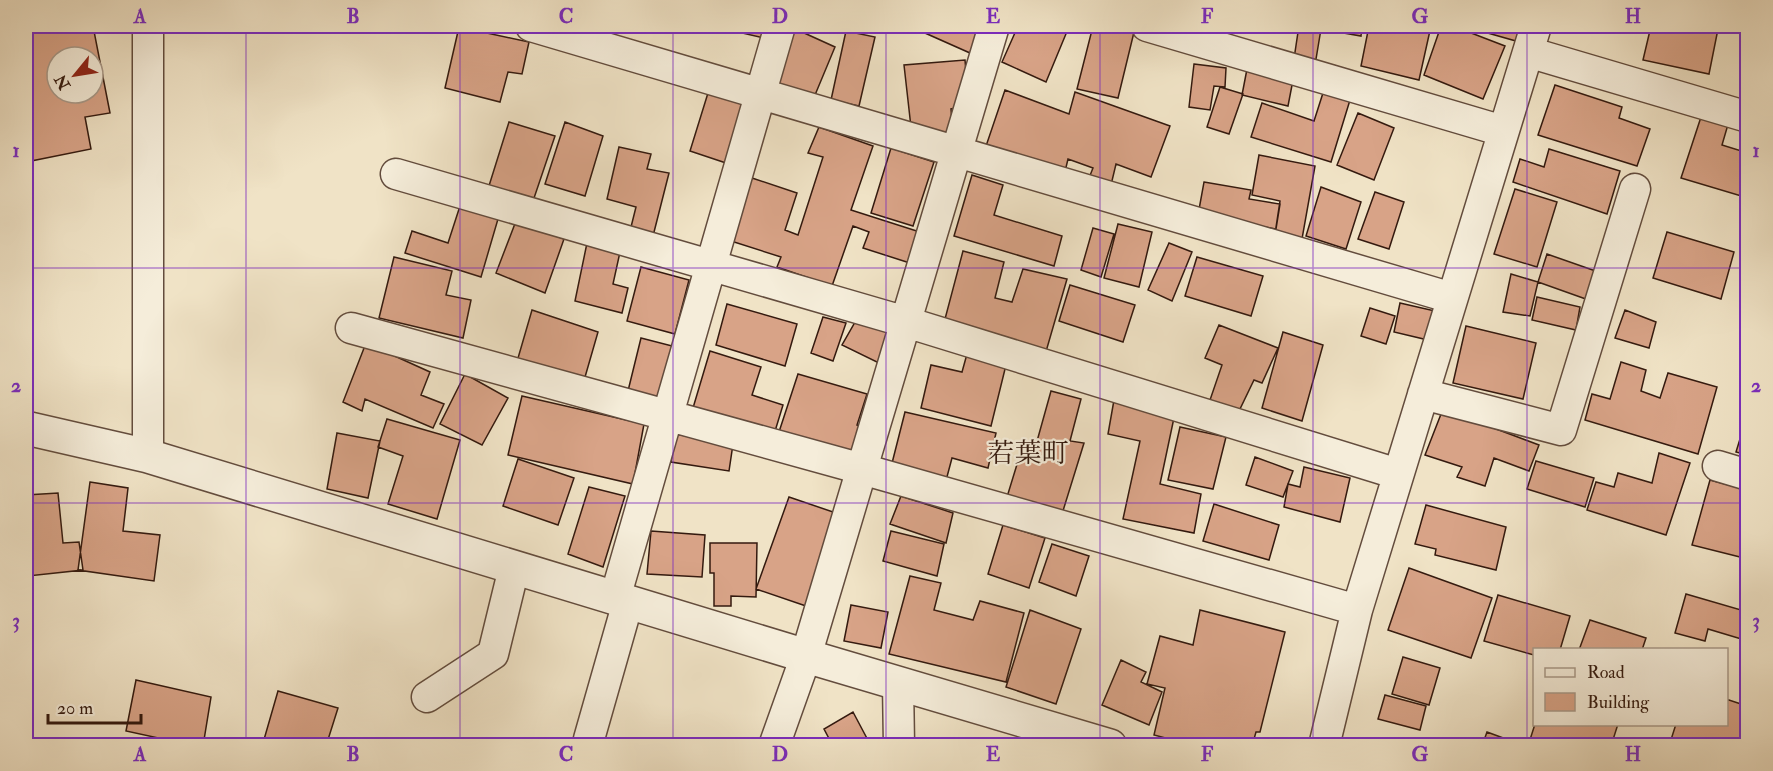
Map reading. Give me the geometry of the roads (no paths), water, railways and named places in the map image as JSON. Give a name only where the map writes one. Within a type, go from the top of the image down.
[{"type":"street","points":[[148,26],[148,456]]},
{"type":"street","points":[[531,26],[1452,298]]},
{"type":"street","points":[[589,739],[668,415],[780,26]]},
{"type":"street","points":[[774,746],[806,656],[994,26]]},
{"type":"street","points":[[1147,26],[1503,131]]},
{"type":"street","points":[[1324,746],[1357,610],[1532,39],[1748,117]]},
{"type":"street","points":[[396,174],[906,322],[1398,474]]},
{"type":"street","points":[[1423,394],[1561,430],[1635,189]]},
{"type":"street","points":[[351,328],[862,469],[1357,610]]},
{"type":"street","points":[[26,428],[148,456],[1110,746]]},
{"type":"street","points":[[1718,466],[1748,475]]},
{"type":"street","points":[[428,697],[493,654],[514,568]]},
{"type":"street","points":[[898,683],[899,746]]},
{"type":"street","points":[[784,717],[800,746]]},
{"type":"district","name":"若葉町","points":[[1028,453]]}]
